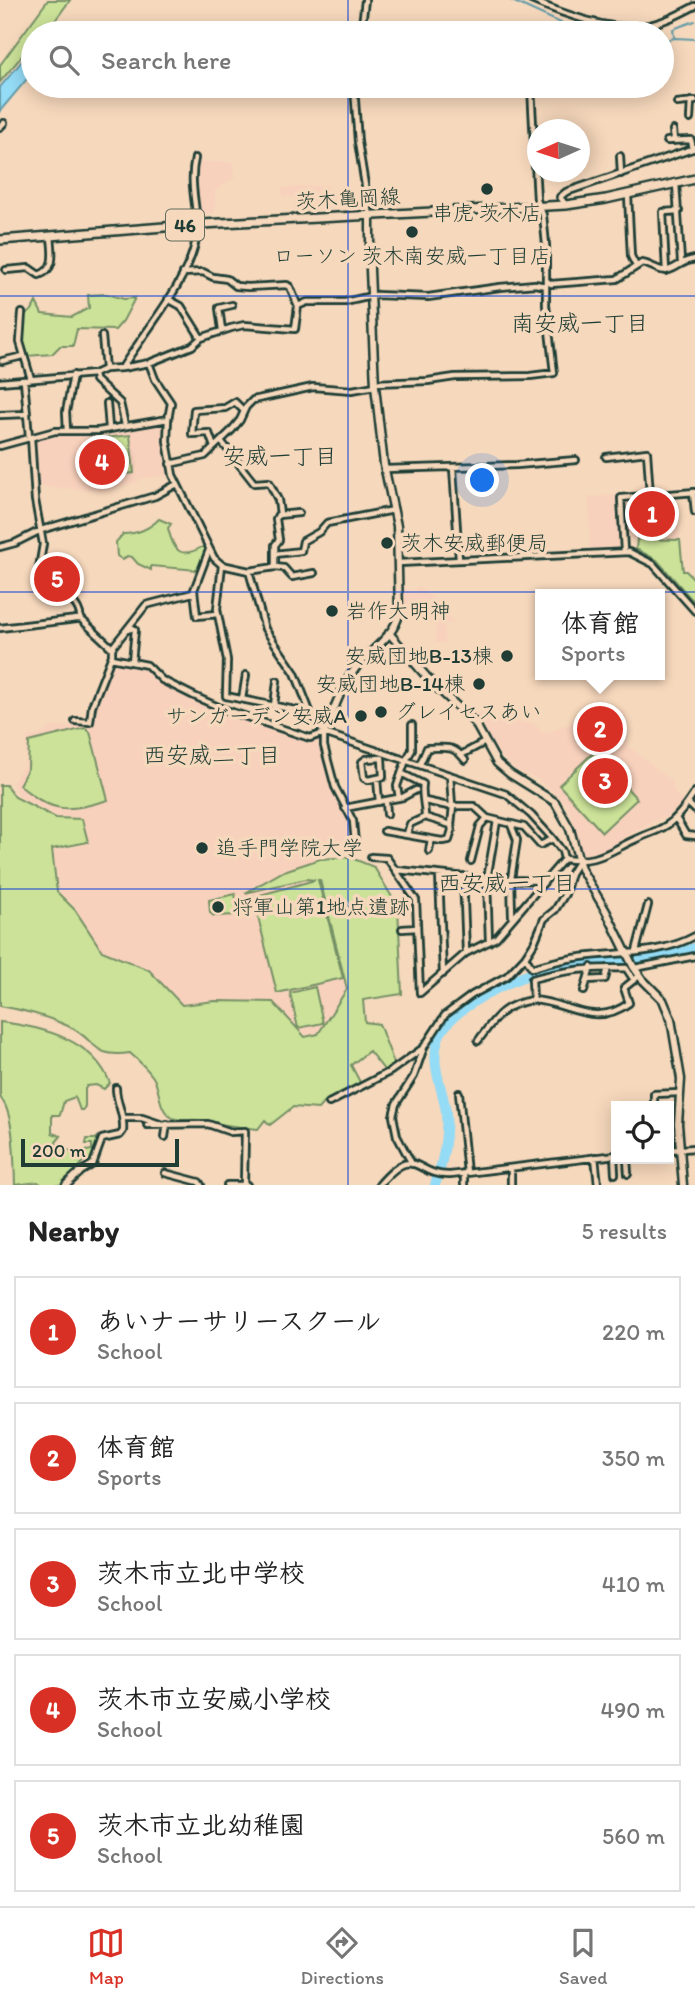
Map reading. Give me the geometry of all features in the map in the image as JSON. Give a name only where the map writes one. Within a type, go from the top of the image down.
[{"type":"main road","name":"茨木亀岡線","points":[[0,240],[196,225],[566,205],[628,195],[695,179]]},
{"type":"street","points":[[362,21],[365,0]]},
{"type":"street","points":[[531,0],[580,18],[600,21]]},
{"type":"street","points":[[662,21],[695,6]]},
{"type":"street","points":[[355,98],[358,142],[370,216],[375,384],[385,469],[397,526],[399,564],[397,622],[353,671],[324,733],[324,746],[335,787],[353,821],[355,843]]},
{"type":"street","points":[[170,464],[205,456],[240,420],[243,410],[253,400],[313,387],[352,390],[375,384],[455,377],[554,373],[546,245],[537,200],[532,98]]},
{"type":"street","points":[[677,103],[693,101],[690,119]]},
{"type":"street","points":[[566,205],[560,197],[563,193],[694,149],[691,140],[670,141],[673,130]]},
{"type":"street","points":[[620,156],[621,174]]},
{"type":"street","points":[[122,368],[168,299],[183,273],[196,240],[191,178],[195,158]]},
{"type":"street","points":[[676,183],[681,262]]},
{"type":"street","points":[[628,195],[631,256],[636,267]]},
{"type":"street","points":[[666,271],[663,212],[678,211]]},
{"type":"street","points":[[6,270],[29,268],[39,275],[47,271],[52,264],[51,236]]},
{"type":"street","points":[[298,306],[307,302],[345,302],[376,295],[428,297],[500,287],[617,279],[645,263],[666,271],[681,262],[695,259]]},
{"type":"street","points":[[0,382],[94,374],[105,369],[149,363],[192,346],[201,338],[244,326],[295,329],[298,306],[287,285],[236,286],[227,279],[203,272],[183,273]]},
{"type":"street","points":[[168,299],[181,306],[201,338]]},
{"type":"street","points":[[222,330],[219,308],[232,305]]},
{"type":"street","points":[[22,313],[20,332],[23,356],[28,363],[31,379]]},
{"type":"street","points":[[102,336],[105,369]]},
{"type":"street","points":[[2,361],[23,356]]},
{"type":"street","points":[[149,363],[155,379],[171,403],[167,419],[170,464],[209,550],[222,565],[249,571],[275,567],[284,568],[292,577],[314,573]]},
{"type":"street","points":[[94,374],[95,380],[120,403],[125,425]]},
{"type":"street","points":[[67,431],[66,412],[69,394],[72,393],[73,375]]},
{"type":"street","points":[[24,380],[35,500],[43,548],[37,580],[45,590],[60,594],[76,604],[81,619],[112,648]]},
{"type":"street","points":[[214,447],[209,433],[192,434],[194,410],[225,408],[235,402],[243,410]]},
{"type":"street","points":[[107,403],[109,428]]},
{"type":"street","points":[[0,415],[25,414]]},
{"type":"street","points":[[0,446],[55,431],[98,431],[167,419]]},
{"type":"street","points":[[221,441],[254,483],[269,482],[278,500],[280,514],[276,519],[279,540],[275,545],[275,567]]},
{"type":"street","points":[[606,457],[647,452],[650,495]]},
{"type":"street","points":[[385,469],[453,468],[576,460]]},
{"type":"street","points":[[453,468],[459,560]]},
{"type":"street","points":[[0,547],[41,530],[167,491],[177,484]]},
{"type":"street","points":[[624,551],[621,498],[694,492],[695,512]]},
{"type":"street","points":[[275,554],[301,551],[303,541],[319,532],[327,523],[394,510]]},
{"type":"street","points":[[280,514],[299,513]]},
{"type":"street","points":[[209,550],[193,593],[197,616],[217,614]]},
{"type":"street","points":[[399,564],[624,551],[653,564],[695,611]]},
{"type":"street","points":[[222,565],[217,614],[227,660],[226,695],[311,714]]},
{"type":"street","points":[[249,571],[265,629],[295,673],[311,714],[324,733],[506,794],[531,815],[553,839],[564,859],[579,862],[608,855],[663,828],[676,818],[695,792]]},
{"type":"street","points":[[75,721],[90,722],[92,706],[112,648],[146,606],[193,593]]},
{"type":"street","points":[[0,628],[81,619]]},
{"type":"street","points":[[127,630],[133,628],[135,631],[132,662]]},
{"type":"street","points":[[389,633],[431,682],[475,723],[497,763],[555,802],[570,829],[579,862],[627,951],[637,978]]},
{"type":"street","points":[[111,657],[148,666],[162,680],[223,709],[310,738],[324,733]]},
{"type":"street","points":[[242,699],[246,675]]},
{"type":"street","points":[[274,706],[277,681]]},
{"type":"street","points":[[399,798],[397,786],[412,750],[412,725]]},
{"type":"street","points":[[420,764],[427,748],[453,748],[463,758],[485,742]]},
{"type":"street","points":[[382,758],[383,777],[377,779],[364,778],[362,762],[366,759],[382,758]]},
{"type":"street","points":[[403,774],[423,784],[421,791],[425,801],[425,817]]},
{"type":"street","points":[[384,831],[449,840],[452,830],[450,775]]},
{"type":"street","points":[[377,779],[379,802]]},
{"type":"street","points":[[345,808],[399,798],[416,790]]},
{"type":"street","points":[[386,801],[387,814]]},
{"type":"street","points":[[425,801],[452,806],[474,806],[487,818],[524,827],[540,845],[553,839]]},
{"type":"street","points":[[688,803],[695,810]]},
{"type":"street","points":[[407,834],[410,824],[425,817],[451,825]]},
{"type":"street","points":[[471,861],[480,826],[487,818]]},
{"type":"street","points":[[676,818],[686,835],[695,836]]},
{"type":"street","points":[[489,942],[487,879],[496,821]]},
{"type":"street","points":[[511,824],[517,840],[510,879],[512,918]]},
{"type":"street","points":[[429,851],[431,839]]},
{"type":"street","points":[[371,857],[387,858],[416,900],[420,993],[466,953],[496,938],[564,859]]},
{"type":"street","points":[[412,1164],[397,1136],[393,1116],[396,1104],[414,1076],[424,1047],[446,1015],[472,995],[507,976],[525,957],[544,919],[555,910],[565,894],[571,873],[579,862]]},
{"type":"street","points":[[397,870],[439,876],[544,881]]},
{"type":"street","points":[[439,876],[443,975]]},
{"type":"street","points":[[463,876],[466,953]]},
{"type":"street","points":[[636,951],[648,905]]},
{"type":"street","points":[[402,929],[416,928]]},
{"type":"street","points":[[525,957],[532,968],[562,960],[682,943],[695,936]]},
{"type":"street","points":[[633,967],[695,956]]},
{"type":"street","points":[[584,991],[591,967]]},
{"type":"street","points":[[533,1000],[532,979],[591,967],[626,968],[663,1000],[668,1008],[681,1079],[678,1124],[683,1185]]},
{"type":"street","points":[[587,980],[605,979],[608,968]]},
{"type":"street","points":[[478,1041],[499,1013],[519,1002],[533,1000],[588,1014],[599,1014],[629,1003],[624,988],[637,978]]},
{"type":"street","points":[[329,1103],[391,1071],[424,1047]]},
{"type":"street","points":[[66,1185],[93,1164],[102,1139],[120,1135],[123,1131],[124,1118],[116,1097],[116,1087]]},
{"type":"street","points":[[459,1093],[464,1185]]},
{"type":"street","points":[[654,1101],[654,1094],[680,1093]]},
{"type":"street","points":[[124,1118],[142,1118],[160,1125]]},
{"type":"street","points":[[165,1137],[167,1124]]},
{"type":"street","points":[[147,1125],[208,1124],[231,1132],[245,1131],[246,1185],[227,1185]]},
{"type":"street","points":[[674,1150],[695,1148]]},
{"type":"street","points":[[380,1185],[394,1168],[412,1164],[443,1175],[611,1155]]},
{"type":"street","points":[[594,1157],[598,1185]]},
{"type":"street","points":[[615,1164],[615,1174]]},
{"type":"street","points":[[627,1164],[628,1174]]},
{"type":"street","points":[[511,1169],[511,1185]]},
{"type":"street","points":[[165,1174],[199,1181],[201,1185]]},
{"type":"shaded area","points":[[196,162],[233,162],[234,178],[215,191],[215,213],[197,213],[193,178]]},
{"type":"shaded area","points":[[328,185],[329,196],[364,194],[364,207],[294,210],[294,197],[283,197],[282,188]]},
{"type":"shaded area","points":[[165,422],[170,475],[139,479],[139,482],[106,491],[36,486],[36,439],[53,435],[101,437]]},
{"type":"shaded area","points":[[618,495],[620,550],[590,552],[589,497]]},
{"type":"shaded area","points":[[677,497],[680,539],[651,539],[650,524],[636,524],[635,538],[625,538],[625,504],[628,501]]},
{"type":"shaded area","points":[[41,559],[80,561],[69,595],[52,591],[39,582]]},
{"type":"shaded area","points":[[417,587],[441,606],[454,623],[444,624],[445,643],[435,643],[436,624],[402,620],[405,588],[415,592]]},
{"type":"shaded area","name":"追手門学院大学","points":[[113,659],[148,668],[158,682],[193,700],[282,734],[321,741],[332,788],[350,822],[352,843],[319,854],[318,860],[354,977],[314,1039],[263,1007],[179,1010],[96,954],[77,909],[59,891],[53,851],[89,844],[82,817],[57,816],[19,796],[12,784],[26,762],[27,737],[40,735],[50,727],[93,725],[95,708]]},
{"type":"shaded area","points":[[601,709],[625,710],[628,746],[673,782],[673,790],[684,803],[669,821],[667,817],[663,817],[634,831],[617,847],[583,855],[567,804],[537,779],[515,770],[500,755],[475,714],[485,711],[497,721],[533,723],[543,733]]},
{"type":"green space","points":[[48,0],[70,0],[55,21],[32,21]]},
{"type":"green space","points":[[21,37],[21,57],[0,82],[0,65]]},
{"type":"green space","points":[[106,294],[124,299],[135,298],[115,330],[77,329],[73,346],[60,346],[52,354],[27,356],[22,342],[23,316],[32,310],[36,302],[42,314],[72,317],[89,308],[88,295]]},
{"type":"green space","points":[[130,435],[134,473],[92,478],[88,440]]},
{"type":"green space","points":[[159,519],[171,524],[168,528],[170,536],[180,551],[190,552],[204,546],[206,550],[198,570],[151,566],[151,570],[138,564],[132,557],[127,556],[123,560],[117,556],[116,542],[123,534],[143,530]]},
{"type":"green space","points":[[637,539],[680,540],[683,571],[695,580],[694,602],[657,560],[636,549]]},
{"type":"green space","points":[[85,728],[90,732],[108,800],[82,807],[61,808],[42,801],[19,785],[28,768],[29,742]]},
{"type":"green space","points":[[594,752],[637,799],[602,832],[559,785]]},
{"type":"green space","points":[[0,785],[6,785],[15,797],[56,818],[82,819],[88,842],[52,849],[57,892],[75,910],[102,951],[149,970],[182,1005],[215,1001],[273,1002],[305,1037],[318,1034],[347,989],[320,880],[343,978],[277,993],[253,897],[315,880],[306,879],[245,893],[284,871],[320,859],[349,857],[374,867],[398,907],[402,994],[363,1000],[365,1022],[379,1024],[395,1066],[385,1071],[369,1051],[351,1065],[361,1084],[324,1102],[318,1109],[293,1107],[270,1125],[265,1120],[258,1129],[177,1119],[171,1117],[161,1104],[153,1077],[130,1053],[101,1051],[68,1026],[35,1014],[0,1006]]},
{"type":"green space","points":[[235,894],[239,912],[237,915],[214,916],[210,913],[209,900]]},
{"type":"green space","points":[[315,987],[323,1023],[298,1028],[290,993]]},
{"type":"green space","points":[[0,1022],[33,1027],[79,1046],[92,1056],[110,1083],[104,1089],[96,1085],[87,1086],[83,1110],[80,1110],[75,1097],[64,1101],[60,1115],[52,1115],[52,1133],[61,1136],[56,1142],[58,1147],[80,1156],[92,1150],[92,1144],[86,1144],[87,1139],[100,1136],[90,1161],[88,1163],[86,1159],[83,1160],[80,1167],[62,1185],[42,1185],[38,1182],[15,1185],[11,1126],[0,1097]]},
{"type":"water","points":[[21,62],[21,86],[0,111],[0,87]]},
{"type":"waterway","points":[[510,0],[556,21]]},
{"type":"waterway","points":[[674,29],[695,21]]},
{"type":"waterway","points":[[674,38],[695,39]]},
{"type":"waterway","points":[[435,1185],[446,1130],[445,1103],[435,1061],[437,1043],[443,1029],[456,1015],[492,991],[553,966],[575,961],[646,959],[695,948]]},
{"type":"place","name":"串虎 茨木店","points":[[487,189]]},
{"type":"place","name":"ローソン 茨木南安威一丁目店","points":[[412,232]]},
{"type":"place","name":"茨木市立安威小学校","points":[[102,462]]},
{"type":"place","name":"あいナーサリースクール","points":[[652,514]]},
{"type":"place","name":"茨木安威郵便局","points":[[387,543]]},
{"type":"place","name":"茨木市立北幼稚園","points":[[57,579]]},
{"type":"place","name":"岩作大明神","points":[[332,611]]},
{"type":"place","name":"安威団地B-13棟","points":[[507,656]]},
{"type":"place","name":"安威団地B-14棟","points":[[479,684]]},
{"type":"place","name":"グレイセスあい","points":[[381,712]]},
{"type":"place","name":"サンガーデン安威A","points":[[361,716]]},
{"type":"place","name":"体育館","points":[[600,729]]},
{"type":"place","name":"茨木市立北中学校","points":[[605,781]]},
{"type":"place","name":"追手門学院大学","points":[[202,848]]},
{"type":"place","name":"将軍山第1地点遺跡","points":[[218,907]]},
{"type":"district","name":"南安威一丁目","points":[[580,323]]},
{"type":"district","name":"安威一丁目","points":[[280,456]]},
{"type":"district","name":"西安威二丁目","points":[[212,755]]},
{"type":"district","name":"西安威一丁目","points":[[507,883]]}]
